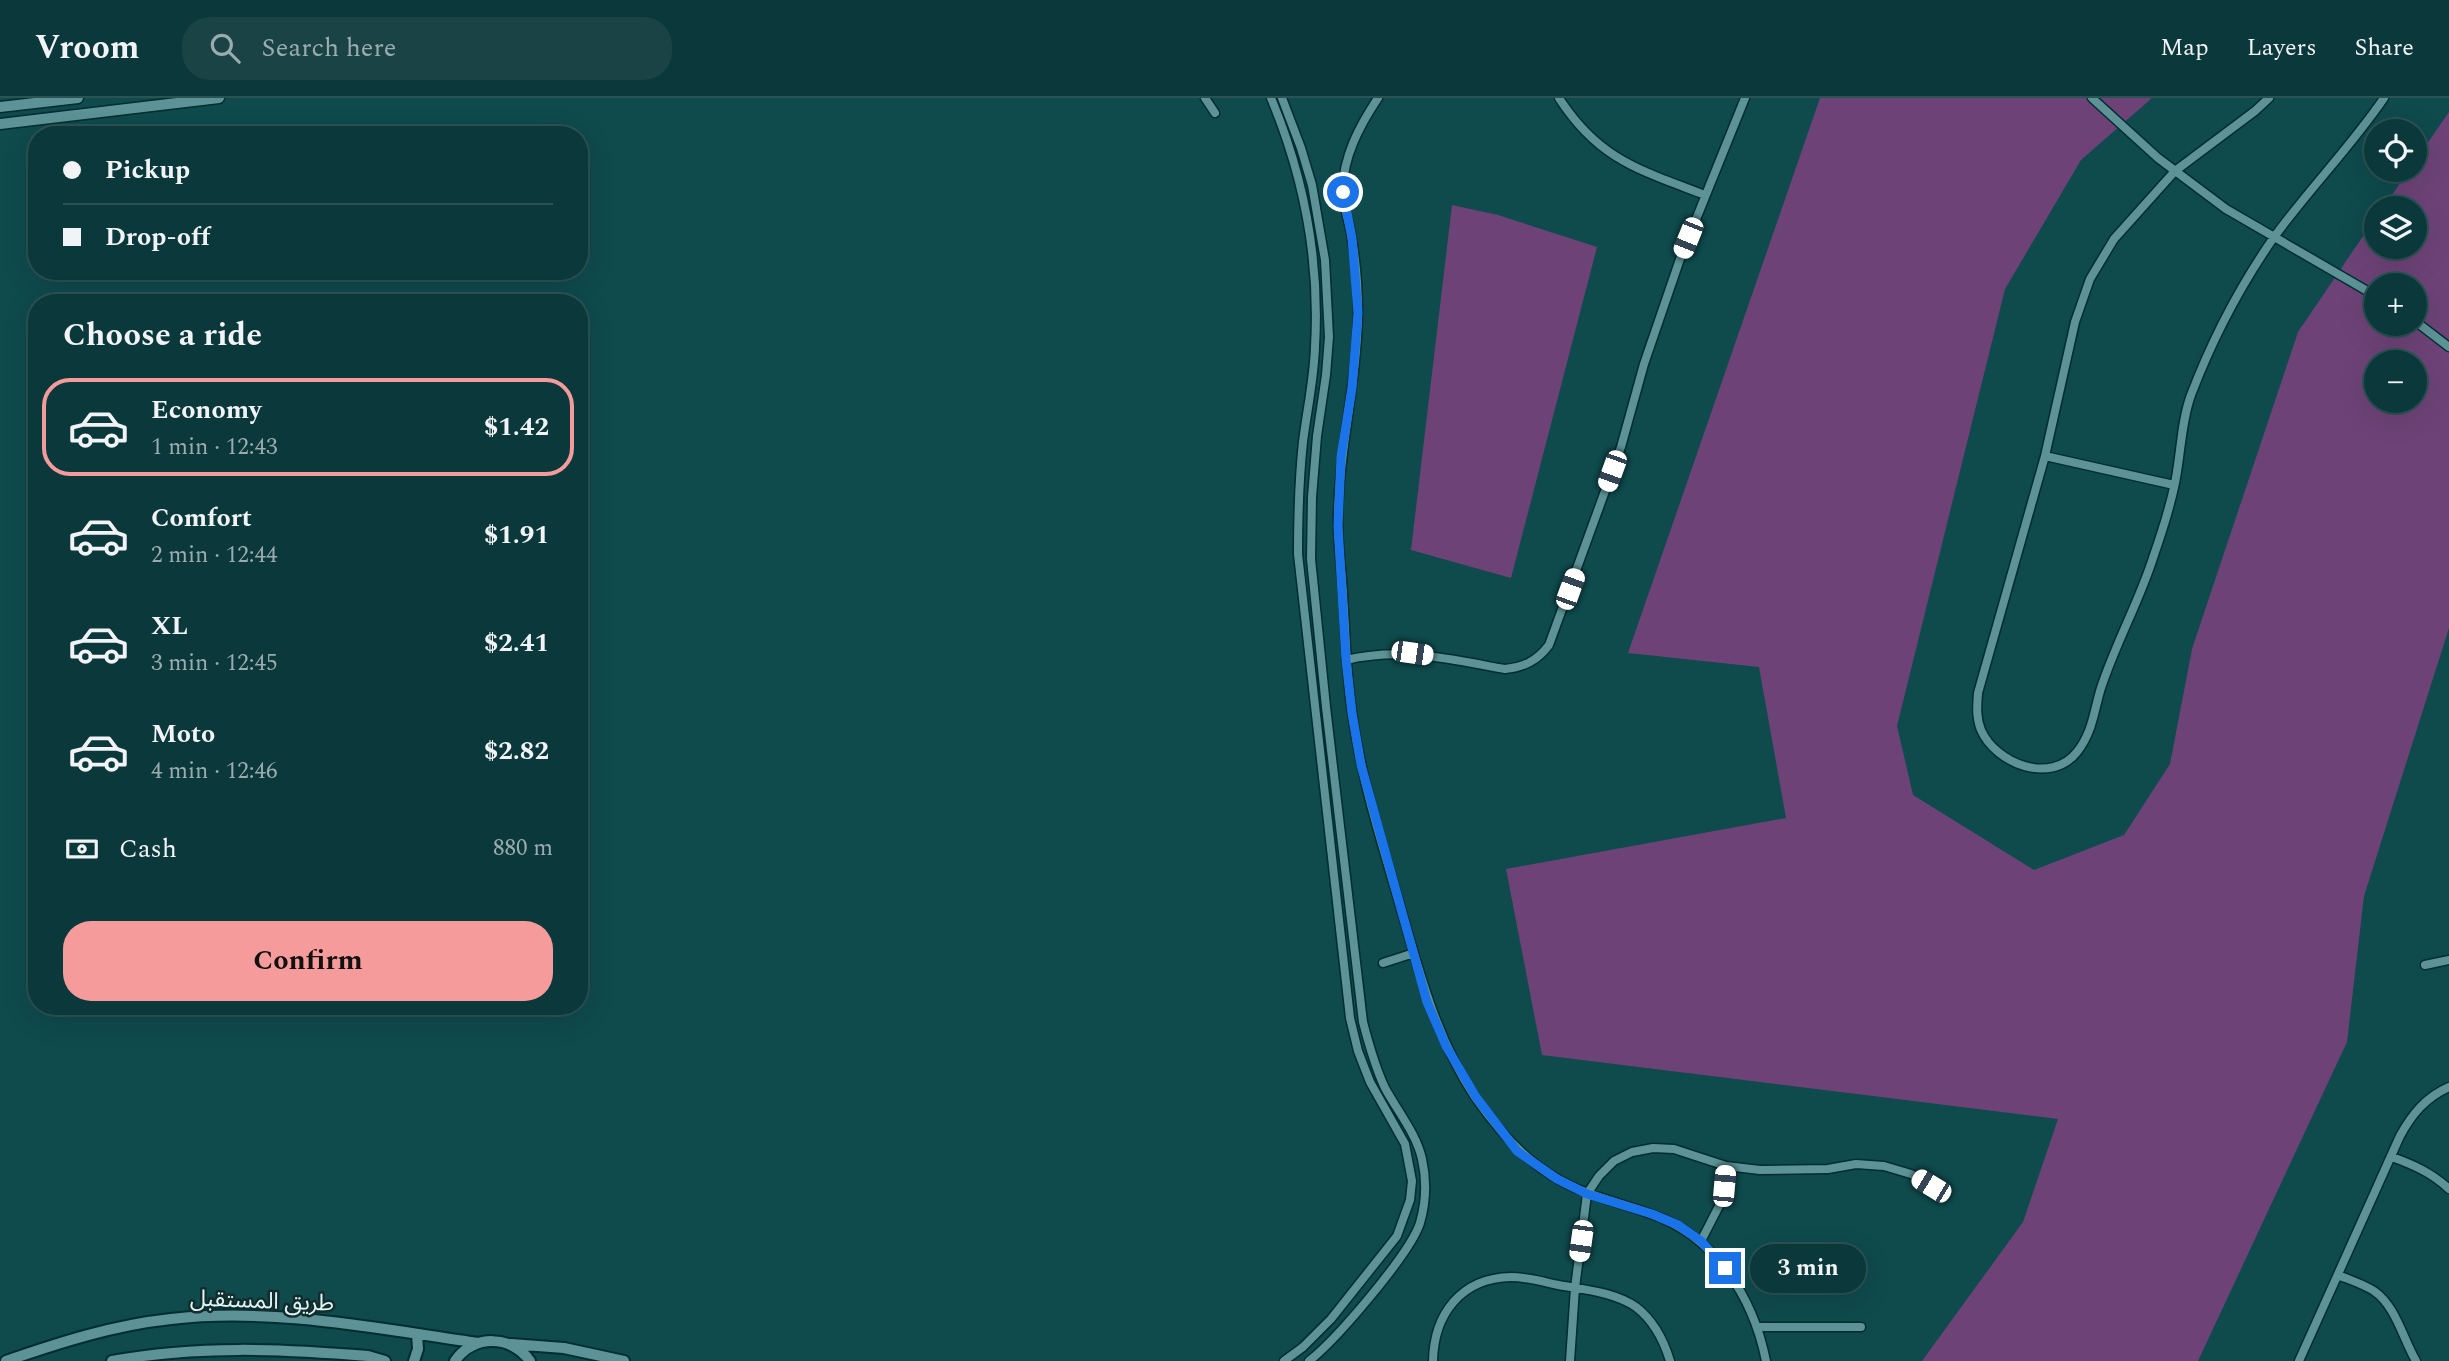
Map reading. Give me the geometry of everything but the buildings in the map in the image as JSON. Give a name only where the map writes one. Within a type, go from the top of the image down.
[{"type":"main road","name":"طريق المستقبل","points":[[6,1361],[74,1338],[117,1327],[172,1318],[272,1317],[479,1343],[500,1341],[511,1345]]},
{"type":"main road","points":[[414,1361],[418,1349],[417,1334]]},
{"type":"main road","points":[[455,1361],[468,1348],[479,1343]]},
{"type":"main road","points":[[511,1345],[624,1361]]},
{"type":"main road","points":[[511,1345],[530,1361]]},
{"type":"main road","points":[[112,1361],[168,1353],[259,1350],[368,1356],[385,1361]]},
{"type":"street","points":[[0,107],[78,98]]},
{"type":"street","points":[[0,124],[219,98]]},
{"type":"street","points":[[1205,98],[1215,113]]},
{"type":"street","points":[[1270,98],[1292,156],[1302,194],[1314,270],[1315,348],[1302,453],[1298,542],[1314,709],[1350,1018],[1358,1051],[1370,1082],[1405,1144],[1412,1181],[1405,1219],[1397,1236],[1331,1319],[1303,1347],[1284,1361]]},
{"type":"street","points":[[1282,98],[1312,184],[1323,247],[1328,298],[1326,375],[1312,497],[1311,559],[1325,707],[1363,1022],[1372,1056],[1385,1088],[1415,1137],[1426,1181],[1425,1203],[1409,1246],[1341,1330],[1309,1361]]},
{"type":"street","points":[[1378,98],[1354,141],[1346,166],[1343,192],[1352,238],[1358,313],[1352,388],[1341,457],[1338,526],[1346,660],[1361,765],[1427,1002],[1446,1046],[1476,1097],[1517,1151],[1557,1179],[1587,1194],[1652,1214],[1678,1225],[1701,1241],[1725,1268],[1746,1301],[1757,1327],[1766,1361]]},
{"type":"street","points":[[1559,98],[1580,128],[1608,153],[1641,171],[1705,195]]},
{"type":"street","points":[[1346,660],[1379,654],[1412,653],[1504,669],[1519,668],[1544,653],[1553,636],[1621,447],[1661,312],[1745,98]]},
{"type":"street","points":[[2092,98],[2175,172],[2226,209],[2364,289]]},
{"type":"street","points":[[2269,98],[2175,172],[2114,239],[2090,279],[2067,353],[2045,456],[1978,693],[1976,712],[1991,745],[2004,757],[2023,766],[2037,769],[2062,764],[2071,758],[2086,739],[2101,688],[2154,556],[2174,485],[2192,392],[2219,330],[2273,238],[2384,98]]},
{"type":"street","points":[[2427,330],[2449,347]]},
{"type":"street","points":[[2045,456],[2174,485]]},
{"type":"street","points":[[1314,709],[1325,707]]},
{"type":"street","points":[[1383,963],[1414,953]]},
{"type":"street","points":[[2425,965],[2449,960]]},
{"type":"street","points":[[2299,1361],[2410,1119],[2423,1104],[2449,1087]]},
{"type":"street","points":[[1570,1361],[1575,1288],[1587,1194],[1599,1176],[1614,1161],[1632,1152],[1653,1148],[1674,1149],[1726,1166],[1794,1171],[1856,1164],[1884,1166],[1911,1174],[1936,1188]]},
{"type":"street","points":[[2392,1157],[2415,1165],[2436,1177],[2449,1189]]},
{"type":"street","points":[[1701,1241],[1719,1206],[1726,1166]]},
{"type":"street","points":[[2338,1275],[2372,1290],[2381,1297],[2416,1361]]},
{"type":"street","points":[[1433,1361],[1438,1325],[1461,1294],[1477,1284],[1495,1278],[1514,1277],[1620,1298],[1637,1308],[1650,1321],[1670,1361]]},
{"type":"street","points":[[1757,1327],[1861,1327]]},
{"type":"shaded area","points":[[1820,98],[2152,98],[2081,160],[2005,289],[1897,726],[1913,795],[2034,870],[2124,835],[2170,764],[2192,649],[2298,332],[2364,235],[2364,259],[2427,259],[2427,196],[2391,196],[2401,182],[2427,182],[2427,144],[2449,112],[2449,628],[2364,896],[2347,1042],[2198,1361],[1922,1361],[2023,1222],[2058,1119],[1542,1055],[1506,869],[1786,818],[1759,667],[1628,653]]},
{"type":"shaded area","points":[[1452,205],[1498,215],[1597,247],[1511,578],[1411,550]]},
{"type":"route","points":[[1343,192],[1352,238],[1358,313],[1352,388],[1341,457],[1338,526],[1346,660],[1361,765],[1427,1002],[1446,1046],[1476,1097],[1517,1151],[1557,1179],[1587,1194],[1678,1225],[1701,1241],[1725,1268]]}]
